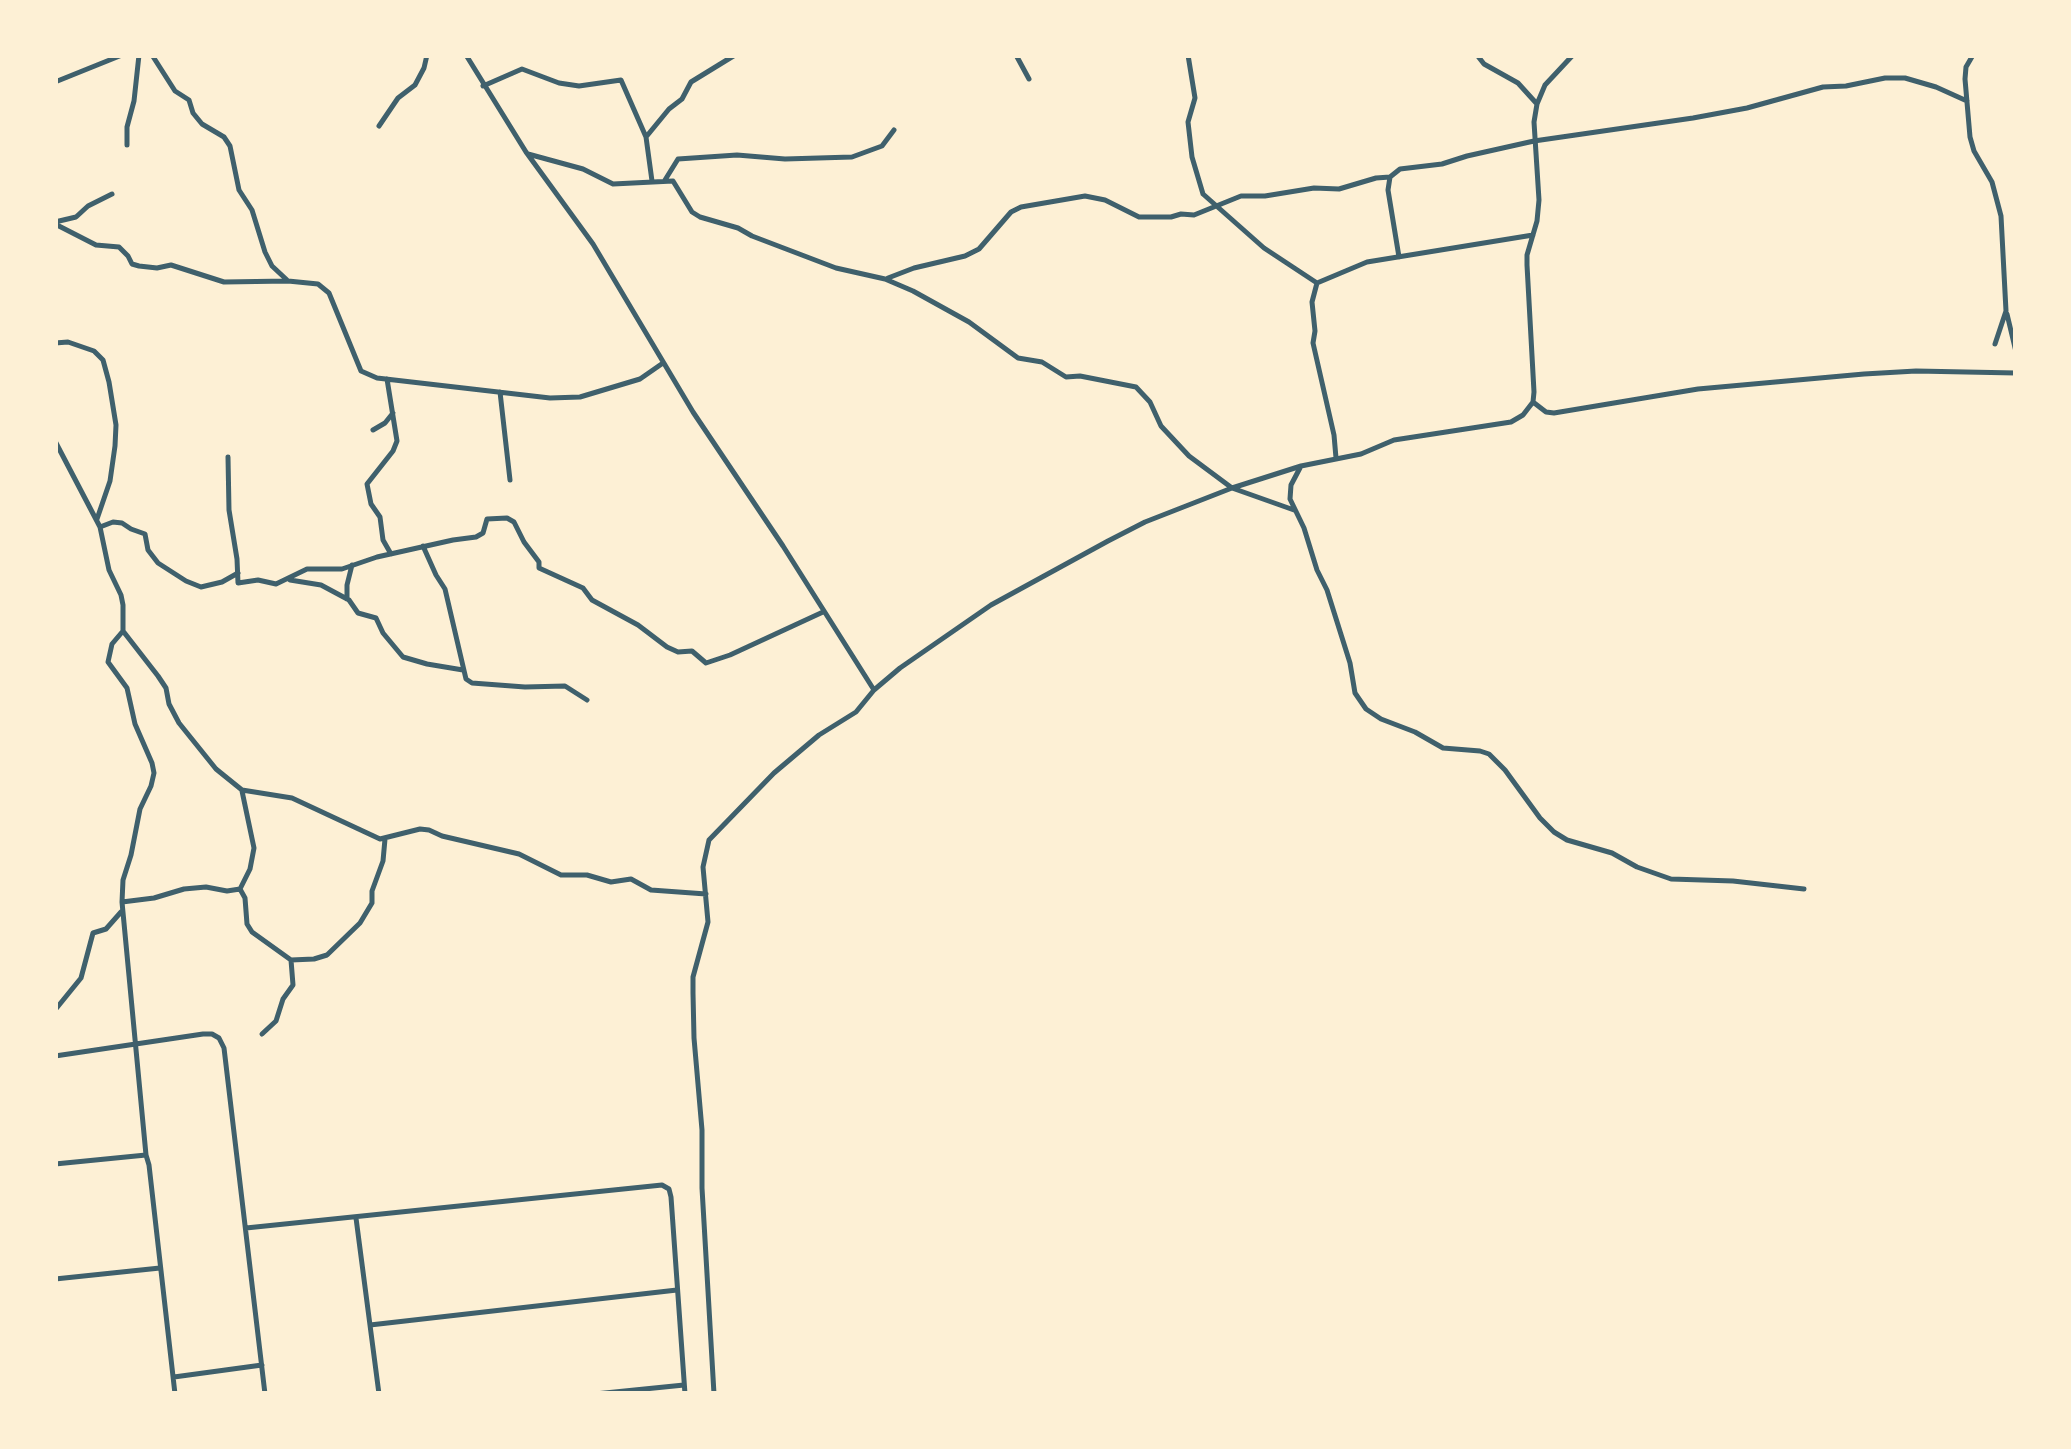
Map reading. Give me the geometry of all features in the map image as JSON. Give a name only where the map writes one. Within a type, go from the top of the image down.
[{"type":"street","points":[[55,82],[122,55]]},
{"type":"street","points":[[127,145],[138,55]]},
{"type":"street","points":[[152,55],[175,90],[189,100],[202,124],[230,146],[239,190],[252,210],[265,252],[272,266],[288,280]]},
{"type":"street","points":[[379,126],[398,98],[415,85],[427,55]]},
{"type":"street","points":[[466,55],[528,154],[593,244],[664,363],[874,690]]},
{"type":"street","points":[[646,137],[682,99],[691,82],[735,55]]},
{"type":"street","points":[[1016,55],[1029,79]]},
{"type":"street","points":[[1188,55],[1195,98],[1188,122],[1192,157],[1204,194],[1264,248],[1317,284]]},
{"type":"street","points":[[1477,55],[1484,64],[1518,83],[1537,104]]},
{"type":"street","points":[[714,1394],[692,993],[692,977],[708,922],[703,868],[709,840],[765,780],[819,735],[856,712],[874,690],[932,645],[1022,586],[1145,522],[1232,488],[1301,466],[1361,454],[1394,440],[1511,422],[1524,415],[1533,402],[1534,375],[1526,265],[1539,200],[1534,122],[1545,85],[1573,55]]},
{"type":"street","points":[[1973,55],[1966,67],[1970,137],[1992,182],[2001,216],[2006,311],[2016,352]]},
{"type":"street","points":[[483,86],[522,68],[579,86],[622,80],[646,137],[652,181]]},
{"type":"street","points":[[885,280],[914,268],[966,256],[979,249],[1011,212],[1021,207],[1084,196],[1145,218],[1194,214],[1241,196],[1339,189],[1390,177],[1400,169],[1442,164],[1534,142],[1747,108],[1823,87],[1884,78],[1905,78],[1967,101]]},
{"type":"street","points":[[665,180],[678,159],[852,156],[882,146],[894,130]]},
{"type":"street","points":[[528,154],[583,169],[613,184],[672,180],[692,212],[700,217],[928,298],[1018,358],[1042,362],[1066,377],[1080,376],[1136,388],[1150,402],[1161,426],[1189,456],[1232,488],[1294,510]]},
{"type":"street","points":[[1390,177],[1389,204],[1398,256]]},
{"type":"street","points":[[55,223],[76,217],[112,194]]},
{"type":"street","points":[[55,223],[96,245],[118,246],[132,264],[140,266],[171,265],[224,282],[288,280],[325,287],[361,371],[377,378],[550,398],[580,397],[640,379],[664,363]]},
{"type":"street","points":[[1317,284],[1367,262],[1533,235]]},
{"type":"street","points":[[1317,284],[1312,302],[1316,331],[1313,344],[1336,458]]},
{"type":"street","points":[[1995,344],[2006,311]]},
{"type":"street","points":[[55,343],[68,342],[94,351],[102,360],[109,382],[115,446],[110,481],[97,519]]},
{"type":"street","points":[[1533,402],[1546,412],[1563,412],[1698,389],[1849,375],[1916,371],[2016,373]]},
{"type":"street","points":[[388,379],[397,440],[367,484],[371,504],[380,516],[383,540],[391,554]]},
{"type":"street","points":[[500,392],[510,480]]},
{"type":"street","points":[[372,430],[393,414]]},
{"type":"street","points":[[55,441],[97,519],[108,570],[121,594],[123,630],[166,688],[179,723],[216,769],[242,790],[292,798],[370,836],[385,838],[429,830],[519,854],[558,874],[588,875],[611,882],[631,879],[651,890],[706,894]]},
{"type":"street","points":[[228,457],[229,510],[238,582],[258,580],[276,584],[307,569],[336,569],[476,537],[483,532],[487,519],[507,518],[514,522],[539,568],[582,588],[592,600],[638,625],[666,647],[692,652],[706,663],[822,612]]},
{"type":"street","points":[[1301,466],[1289,493],[1326,590],[1350,663],[1355,693],[1366,709],[1443,748],[1489,754],[1540,818],[1567,840],[1612,853],[1671,880],[1804,889]]},
{"type":"street","points":[[100,528],[122,523],[145,534],[148,550],[158,563],[202,587],[238,573]]},
{"type":"street","points":[[424,546],[444,589],[466,679],[525,688],[565,686],[587,700]]},
{"type":"street","points":[[347,599],[352,565]]},
{"type":"street","points":[[287,580],[321,586],[347,599],[358,613],[376,618],[403,657],[464,670]]},
{"type":"street","points":[[123,630],[112,644],[108,662],[127,688],[135,724],[154,773],[140,809],[122,906],[146,1155],[175,1394]]},
{"type":"street","points":[[55,1010],[82,978],[93,933],[106,929],[122,906],[184,889],[206,887],[227,892],[240,888],[250,869],[254,848],[242,790]]},
{"type":"street","points":[[240,888],[246,898],[247,924],[252,932],[291,960],[314,959],[326,954],[360,923],[372,903],[385,838]]},
{"type":"street","points":[[262,1034],[276,1021],[293,985],[291,960]]},
{"type":"street","points":[[55,1056],[212,1034],[219,1038],[224,1048],[265,1394]]},
{"type":"street","points":[[55,1164],[146,1155]]},
{"type":"street","points":[[246,1228],[662,1185],[669,1189],[671,1197],[685,1394]]},
{"type":"street","points":[[356,1217],[379,1394]]},
{"type":"street","points":[[55,1279],[160,1268]]},
{"type":"street","points":[[370,1325],[677,1290]]},
{"type":"street","points":[[174,1377],[262,1365]]},
{"type":"street","points":[[595,1394],[684,1385]]}]
